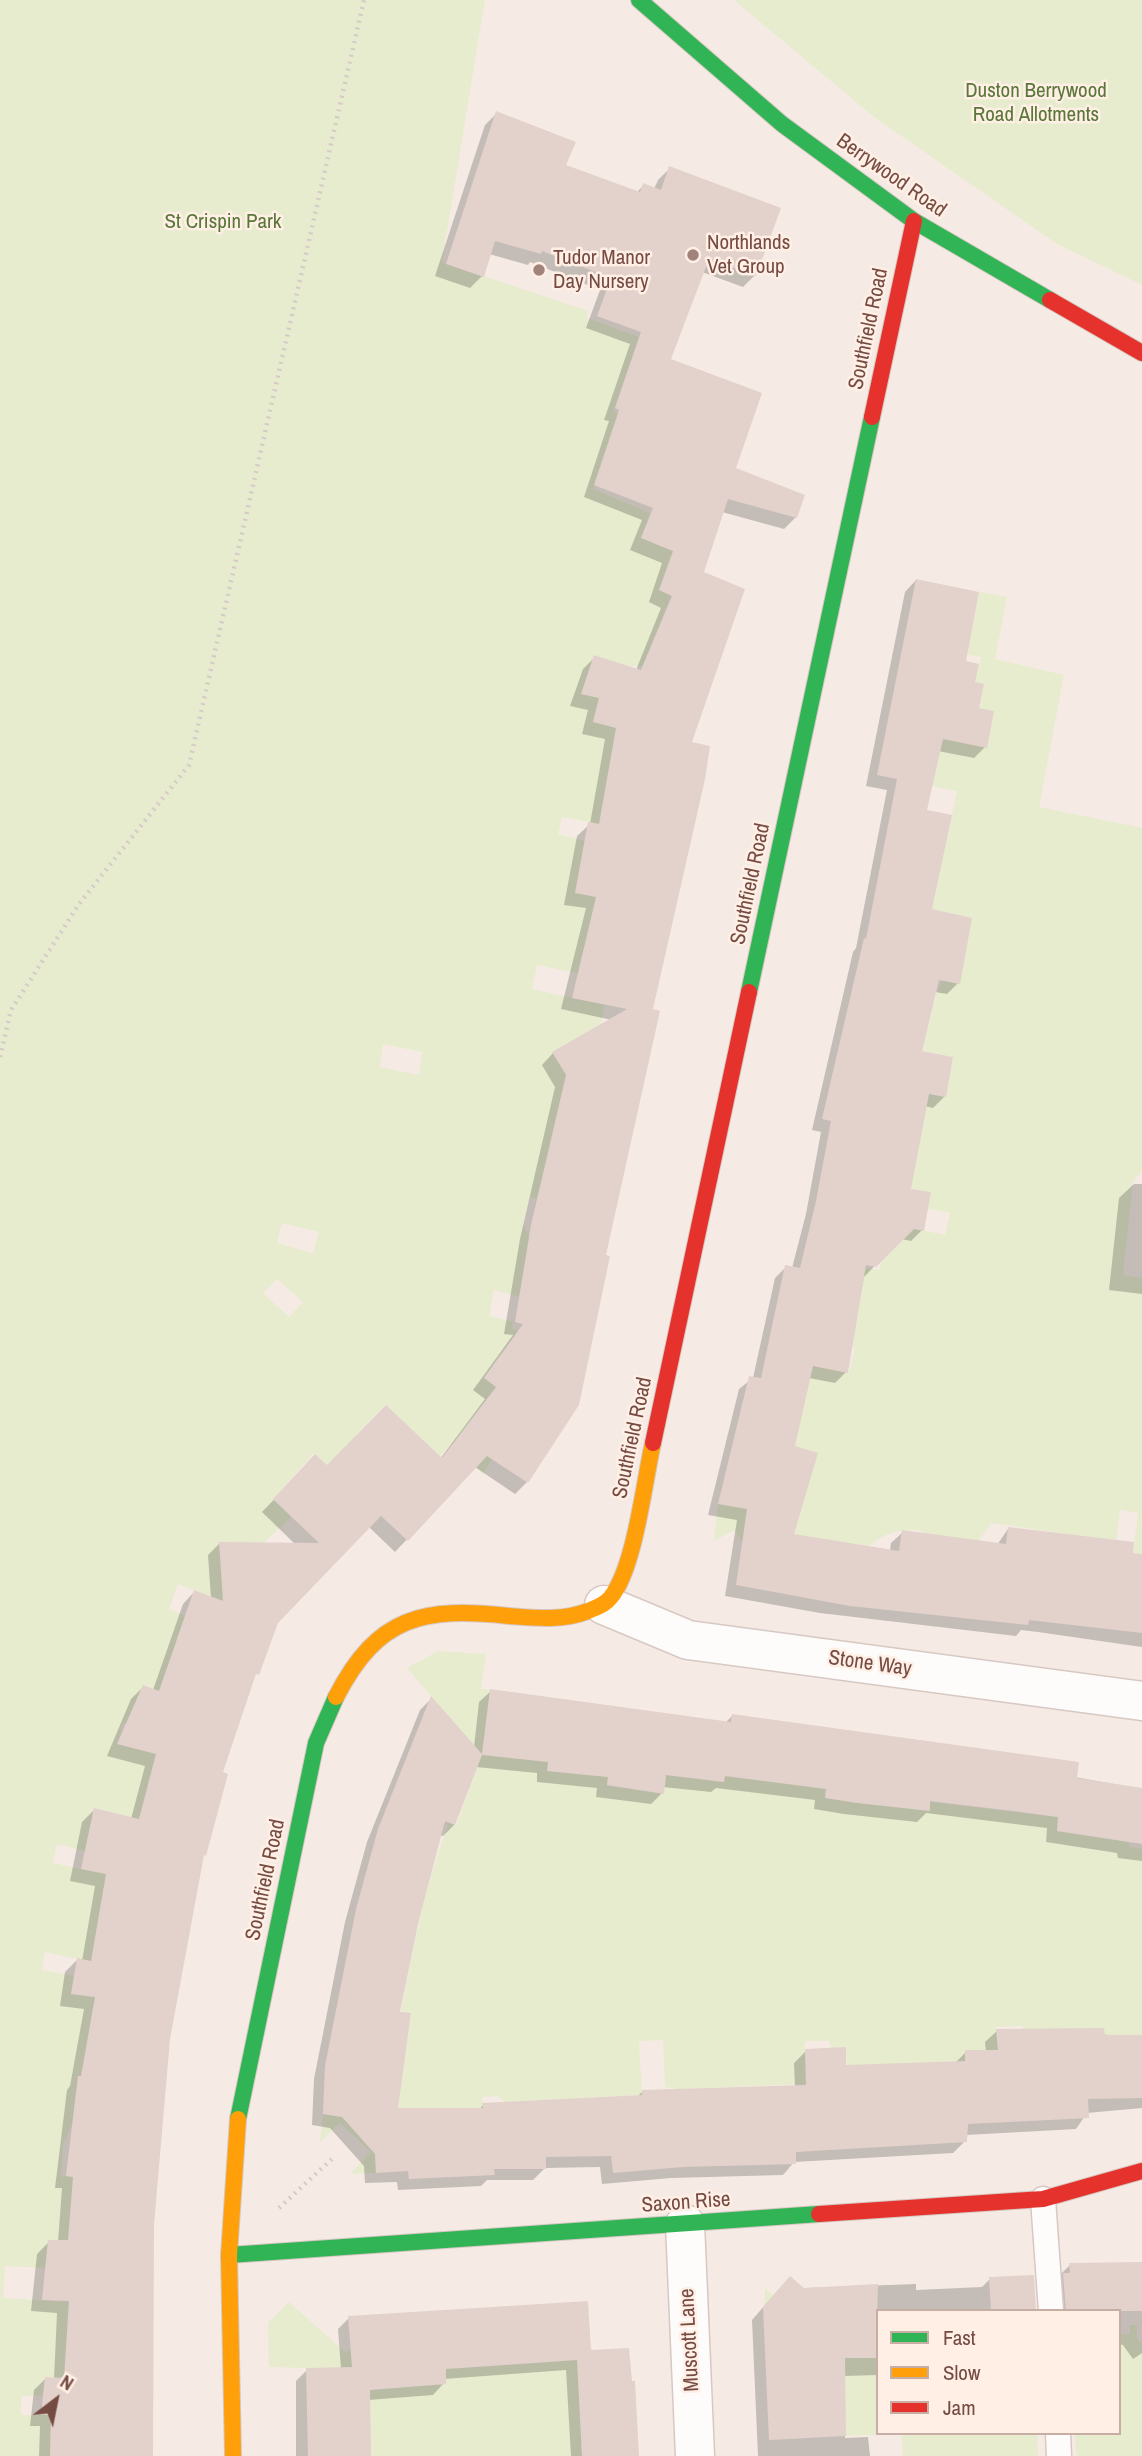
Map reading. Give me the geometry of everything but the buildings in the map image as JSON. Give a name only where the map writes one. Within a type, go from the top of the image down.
[{"type":"street","name":"Berrywood Road","points":[[639,0],[782,124],[914,221],[1142,353]]},
{"type":"street","name":"Southfield Road","points":[[233,2456],[229,2255],[239,2116],[316,1743],[338,1689],[369,1650],[398,1625],[432,1612],[560,1618],[604,1605],[620,1582],[629,1554],[914,221]]},
{"type":"street","name":"Stone Way","points":[[604,1605],[688,1640],[1142,1701]]},
{"type":"street","name":"Saxon Rise","points":[[229,2255],[1043,2199],[1142,2171]]},
{"type":"street","name":"Muscott Lane","points":[[685,2224],[695,2456]]},
{"type":"lane","points":[[1043,2199],[1051,2309]]},
{"type":"lane","points":[[1058,2435],[1059,2456]]},
{"type":"path","points":[[0,1057],[11,1010],[79,904],[189,765],[364,0]]},
{"type":"path","points":[[273,2213],[334,2157]]},
{"type":"green space","name":"St Crispin Park","points":[[0,0],[485,0],[442,262],[588,311],[587,318],[639,337],[613,412],[627,418],[593,489],[650,513],[641,538],[678,553],[660,590],[671,596],[643,666],[629,666],[594,655],[581,694],[599,698],[593,722],[617,728],[606,825],[562,817],[558,834],[602,845],[608,898],[592,976],[537,965],[532,989],[587,1001],[606,999],[590,1075],[537,1199],[530,1197],[523,1224],[531,1240],[520,1297],[494,1290],[489,1316],[513,1322],[512,1329],[530,1334],[520,1367],[501,1354],[484,1377],[512,1398],[492,1459],[483,1474],[451,1444],[440,1456],[385,1405],[355,1436],[390,1469],[361,1497],[314,1453],[273,1499],[291,1517],[251,1555],[238,1542],[228,1542],[220,1549],[229,1603],[178,1584],[169,1609],[185,1616],[177,1638],[179,1698],[143,1685],[127,1722],[122,1724],[119,1744],[156,1754],[139,1819],[94,1808],[85,1851],[57,1844],[53,1863],[115,1876],[101,1964],[45,1952],[42,1970],[74,1976],[71,1994],[116,2000],[93,2008],[89,2031],[110,2033],[63,2145],[61,2176],[92,2178],[68,2240],[45,2268],[5,2266],[3,2298],[69,2302],[68,2318],[94,2320],[72,2378],[45,2377],[43,2395],[21,2396],[21,2415],[51,2415],[50,2456],[0,2456]],"holes":[[[383,1044],[422,1052],[419,1075],[380,1067]],[[282,1223],[319,1232],[313,1253],[277,1243]],[[277,1279],[303,1302],[289,1317],[263,1293]]]},
{"type":"green space","name":"Duston Berrywood Road Allotments","points":[[734,0],[1142,0],[1142,285],[1057,244],[874,117]]},
{"type":"green space","points":[[979,592],[1007,597],[995,659],[1064,675],[1039,807],[1142,828],[1142,1171],[1133,1182],[1123,1275],[1142,1278],[1142,1554],[1133,1553],[1138,1513],[1120,1510],[1115,1552],[1061,1533],[992,1523],[978,1541],[921,1552],[923,1531],[915,1530],[894,1532],[869,1546],[772,1531],[769,1545],[742,1541],[734,1530],[714,1541],[718,1504],[758,1511],[818,1453],[795,1446],[797,1436],[761,1378],[766,1356],[849,1373],[855,1347],[848,1346],[858,1311],[865,1268],[880,1270],[883,1246],[912,1228],[945,1235],[950,1213],[928,1209],[930,1192],[882,1184],[902,1089],[945,1097],[953,1057],[904,1047],[915,999],[934,1003],[942,980],[969,930],[972,918],[932,909],[957,791],[932,786],[943,739],[949,740],[994,711],[979,708],[984,684],[975,682],[981,657],[951,651],[973,624]]},
{"type":"green space","points":[[438,1651],[486,1654],[481,1689],[490,1689],[512,1758],[548,1762],[548,1771],[608,1777],[607,1786],[664,1793],[666,1775],[724,1782],[725,1776],[826,1788],[825,1797],[929,1811],[930,1802],[1058,1817],[1057,1831],[1128,1842],[1130,1847],[1142,1849],[1142,2035],[1105,2035],[1104,2028],[1084,2028],[1025,2053],[1023,2026],[996,2027],[998,2050],[966,2050],[965,2076],[847,2082],[846,2047],[831,2048],[829,2041],[805,2041],[806,2084],[678,2089],[665,2087],[663,2040],[639,2041],[642,2095],[505,2102],[498,2096],[482,2097],[484,2116],[359,2136],[367,2146],[374,2145],[376,2173],[350,2174],[371,2152],[340,2123],[320,2142],[323,2114],[359,2120],[405,2055],[411,2014],[401,2012],[420,1916],[449,1823],[456,1825],[478,1765],[436,1702],[407,1668]]},
{"type":"green space","points":[[765,2288],[804,2322],[850,2344],[851,2358],[876,2358],[876,2435],[846,2436],[846,2417],[795,2328],[764,2329]]},
{"type":"green space","points":[[289,2302],[346,2353],[351,2349],[419,2386],[446,2384],[446,2369],[564,2361],[590,2340],[592,2350],[578,2363],[582,2456],[371,2456],[306,2368],[269,2367],[268,2323]]},
{"type":"green space","points":[[1130,2325],[1137,2325],[1137,2338],[1142,2344],[1142,2456],[1076,2456],[1075,2435],[1121,2435],[1121,2334],[1130,2334]]},
{"type":"green space","points":[[902,2435],[1037,2435],[1038,2456],[903,2456]]},
{"type":"traffic: fast","points":[[639,0],[782,124],[914,221],[1050,300]]},
{"type":"traffic: fast","points":[[749,992],[872,417]]},
{"type":"traffic: fast","points":[[238,2119],[316,1743],[336,1697]]},
{"type":"traffic: fast","points":[[229,2255],[819,2214]]},
{"type":"traffic: slow","points":[[336,1697],[369,1648],[406,1622],[452,1613],[559,1618],[578,1614],[606,1602],[619,1583],[626,1566],[638,1523],[653,1443]]},
{"type":"traffic: slow","points":[[233,2456],[229,2255],[238,2119]]},
{"type":"traffic: jam","points":[[872,417],[914,221]]},
{"type":"traffic: jam","points":[[1050,300],[1142,353]]},
{"type":"traffic: jam","points":[[653,1443],[749,992]]},
{"type":"traffic: jam","points":[[819,2214],[1043,2199],[1142,2171]]},
{"type":"place","name":"Northlands Vet Group","points":[[693,255]]},
{"type":"place","name":"Tudor Manor Day Nursery","points":[[539,270]]}]
